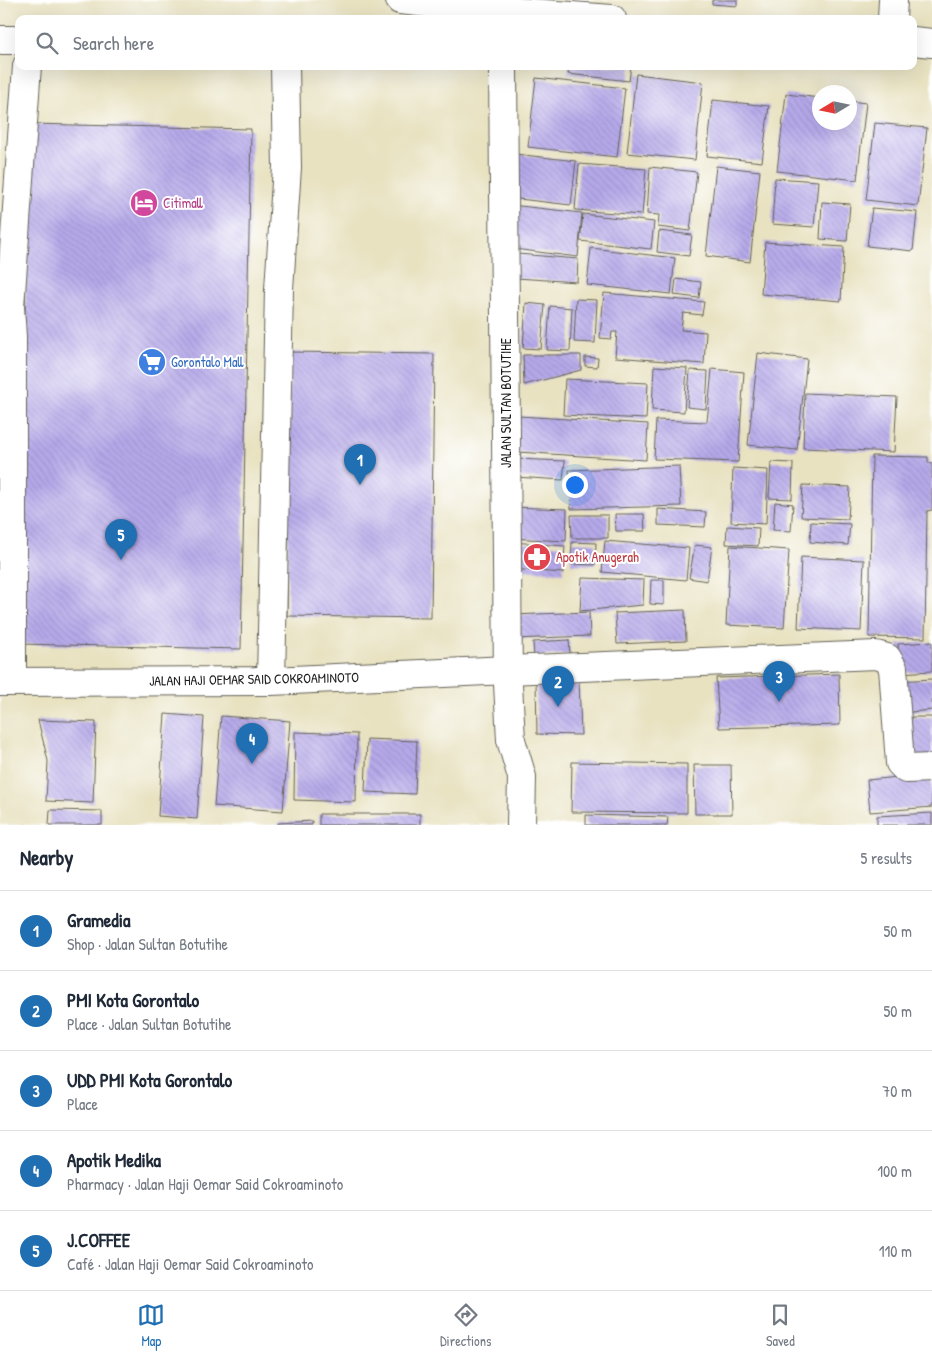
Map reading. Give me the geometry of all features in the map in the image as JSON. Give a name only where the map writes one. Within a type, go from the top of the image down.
[{"type":"street","points":[[400,0],[564,15]]},
{"type":"street","points":[[892,15],[893,0]]},
{"type":"street","points":[[0,40],[15,40]]},
{"type":"street","points":[[917,41],[932,43]]},
{"type":"street","points":[[6,682],[12,337],[5,307],[27,70]]},
{"type":"street","points":[[271,681],[279,289],[287,167],[285,70]]},
{"type":"street","name":"JALAN SULTAN BOTUTIHE","points":[[503,70],[508,670],[511,740],[522,776],[521,825]]},
{"type":"street","name":"JALAN HAJI OEMAR SAID COKROAMINOTO","points":[[6,682],[271,681],[876,655],[886,658],[893,668],[900,763],[906,769],[932,768]]},
{"type":"street","name":"JALAN SULTAN BOTUTIHE","points":[[502,825],[503,776],[511,740]]},
{"type":"building","points":[[712,0],[737,0],[737,6],[712,4]]},
{"type":"building","points":[[568,70],[630,70],[629,81],[568,74]]},
{"type":"building","points":[[636,74],[703,82],[695,160],[627,153]]},
{"type":"building","points":[[536,78],[625,88],[617,157],[528,147]]},
{"type":"building","points":[[786,94],[812,97],[812,130],[857,130],[857,102],[866,103],[857,180],[777,171]]},
{"type":"building","points":[[713,100],[769,106],[762,162],[707,156]]},
{"type":"building","points":[[875,123],[927,128],[918,206],[866,200]]},
{"type":"building","points":[[29,124],[251,129],[241,649],[18,644]]},
{"type":"building","points":[[515,154],[576,161],[571,205],[510,198]]},
{"type":"building","points":[[579,164],[646,169],[642,215],[575,210]]},
{"type":"building","points":[[716,166],[760,171],[750,262],[706,256]]},
{"type":"building","points":[[650,167],[697,172],[690,231],[658,227],[659,215],[647,214]]},
{"type":"building","points":[[775,178],[818,181],[814,227],[772,224]]},
{"type":"building","points":[[822,202],[850,204],[847,241],[820,239]]},
{"type":"building","points":[[511,205],[582,213],[578,257],[506,248]]},
{"type":"building","points":[[872,208],[917,212],[913,251],[867,246]]},
{"type":"building","points":[[583,214],[654,222],[651,249],[580,241]]},
{"type":"building","points":[[659,231],[692,235],[689,256],[657,252]]},
{"type":"building","points":[[765,242],[844,247],[841,301],[761,294]]},
{"type":"building","points":[[591,248],[675,258],[671,294],[587,285]]},
{"type":"building","points":[[518,254],[578,259],[577,282],[516,278]]},
{"type":"building","points":[[676,279],[701,282],[699,298],[674,295]]},
{"type":"building","points":[[604,293],[704,302],[702,315],[683,313],[681,330],[706,332],[704,364],[615,357],[617,332],[612,332],[611,339],[600,338]]},
{"type":"building","points":[[576,299],[597,300],[595,343],[574,342]]},
{"type":"building","points":[[526,303],[545,305],[541,349],[523,348]]},
{"type":"building","points":[[550,306],[572,308],[570,351],[547,350]]},
{"type":"building","points":[[290,352],[434,354],[431,618],[287,616]]},
{"type":"building","points":[[758,353],[807,359],[797,450],[748,445]]},
{"type":"building","points":[[523,355],[581,355],[581,370],[524,385]]},
{"type":"building","points":[[585,357],[598,358],[597,367],[585,366]]},
{"type":"building","points":[[654,366],[687,368],[684,412],[652,410]]},
{"type":"building","points":[[712,369],[744,372],[738,462],[654,459],[656,420],[707,422]]},
{"type":"building","points":[[690,370],[708,371],[706,409],[687,407]]},
{"type":"building","points":[[565,379],[648,383],[646,419],[563,415]]},
{"type":"building","points":[[805,393],[897,397],[894,452],[803,448]]},
{"type":"building","points":[[519,416],[648,424],[646,460],[517,452]]},
{"type":"building","points":[[872,456],[928,457],[928,463],[932,463],[932,510],[927,511],[925,638],[869,637]]},
{"type":"building","points":[[515,459],[565,461],[563,480],[515,477]]},
{"type":"building","points":[[771,462],[793,463],[792,499],[769,498]]},
{"type":"building","points":[[679,466],[681,506],[571,509],[569,470]]},
{"type":"building","points":[[733,468],[768,470],[766,524],[731,522]]},
{"type":"building","points":[[803,485],[850,487],[848,519],[801,517]]},
{"type":"building","points":[[775,502],[793,504],[791,531],[773,530]]},
{"type":"building","points":[[510,507],[567,509],[566,541],[509,538]]},
{"type":"building","points":[[658,509],[706,512],[705,527],[658,525]]},
{"type":"building","points":[[615,514],[644,514],[645,531],[616,531]]},
{"type":"building","points":[[571,515],[608,515],[608,538],[572,538]]},
{"type":"building","points":[[811,522],[850,524],[848,545],[810,542]]},
{"type":"building","points":[[727,526],[759,528],[758,546],[726,544]]},
{"type":"building","points":[[605,541],[689,548],[686,580],[602,572]]},
{"type":"building","name":"Apotik Anugerah","points":[[512,542],[565,546],[563,573],[510,569]]},
{"type":"building","points":[[572,542],[596,543],[595,565],[571,564]]},
{"type":"building","points":[[695,545],[712,547],[707,581],[689,578]]},
{"type":"building","points":[[730,546],[789,550],[784,628],[726,625]]},
{"type":"building","points":[[801,557],[864,560],[861,631],[798,628]]},
{"type":"building","points":[[582,578],[644,580],[643,605],[580,611]]},
{"type":"building","points":[[651,580],[664,580],[664,605],[650,604]]},
{"type":"building","points":[[685,610],[686,641],[617,644],[615,613]]},
{"type":"building","points":[[589,612],[590,636],[513,639],[512,615]]},
{"type":"building","points":[[569,640],[570,654],[534,657],[533,642]]},
{"type":"building","points":[[932,642],[932,671],[900,673],[898,644]]},
{"type":"building","points":[[839,674],[840,725],[719,728],[716,678]]},
{"type":"building","points":[[579,678],[581,735],[537,734],[536,680]]},
{"type":"building","points":[[932,679],[932,710],[901,713],[898,681]]},
{"type":"building","points":[[165,714],[204,717],[197,819],[158,816]]},
{"type":"building","points":[[221,716],[290,721],[283,811],[214,806]]},
{"type":"building","points":[[905,717],[932,717],[932,761],[906,761]]},
{"type":"building","points":[[38,720],[96,722],[93,803],[46,801],[48,761]]},
{"type":"building","points":[[295,732],[357,734],[356,802],[294,800]]},
{"type":"building","points":[[367,739],[417,741],[415,794],[365,792]]},
{"type":"building","points":[[572,762],[687,764],[687,813],[571,812]]},
{"type":"building","points":[[694,765],[731,765],[732,814],[695,814]]},
{"type":"building","points":[[931,774],[932,807],[870,812],[867,780]]},
{"type":"building","points":[[50,810],[102,811],[102,825],[49,825]]},
{"type":"building","points":[[932,813],[932,825],[877,825],[877,816]]},
{"type":"building","points":[[319,814],[420,814],[420,825],[319,825]]},
{"type":"building","points":[[586,815],[668,817],[667,825],[586,825]]},
{"type":"building","points":[[312,821],[312,825],[278,825],[278,823]]},
{"type":"place","name":"Citimall","points":[[144,203]]},
{"type":"place","name":"Gorontalo Mall","points":[[152,362]]},
{"type":"place","name":"Gramedia","points":[[360,485]]},
{"type":"place","name":"Apotik Anugerah","points":[[537,557]]},
{"type":"place","name":"J.COFFEE","points":[[121,560]]},
{"type":"place","name":"UDD PMI Kota Gorontalo","points":[[779,702]]},
{"type":"place","name":"PMI Kota Gorontalo","points":[[558,707]]},
{"type":"place","name":"Apotik Medika","points":[[252,764]]}]
